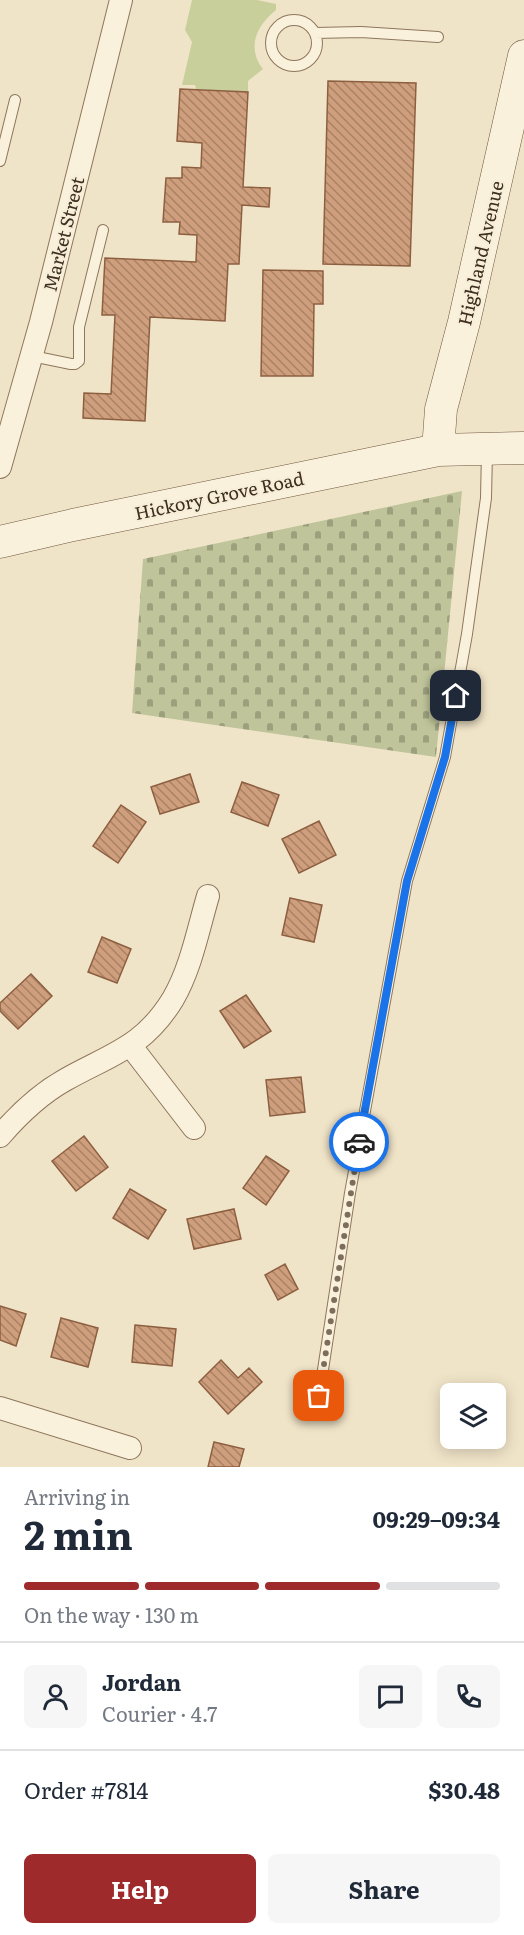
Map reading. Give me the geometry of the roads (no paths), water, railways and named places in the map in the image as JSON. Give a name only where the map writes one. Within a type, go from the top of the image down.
[{"type":"street","name":"Market Street","points":[[0,467],[32,356],[121,0]]},
{"type":"street","name":"Highland Avenue","points":[[438,450],[441,410],[524,56]]},
{"type":"street","name":"Hickory Grove Road","points":[[0,542],[438,450],[524,448]]},
{"type":"street","points":[[0,1136],[30,1104],[64,1080],[117,1054],[154,1024],[173,999],[185,974],[208,896]]},
{"type":"street","points":[[130,1045],[194,1128]]},
{"type":"street","points":[[0,1408],[130,1448]]},
{"type":"lane","points":[[315,33],[318,47],[310,60],[303,65],[295,66],[281,62],[272,50],[273,35],[276,29],[288,21],[303,22],[315,33],[362,32],[438,37]]},
{"type":"lane","points":[[0,161],[15,100]]},
{"type":"lane","points":[[32,356],[71,364],[79,361],[79,327],[103,230]]},
{"type":"lane","points":[[319,1396],[350,1193],[407,881],[445,757],[461,668],[486,498],[487,448]]}]
